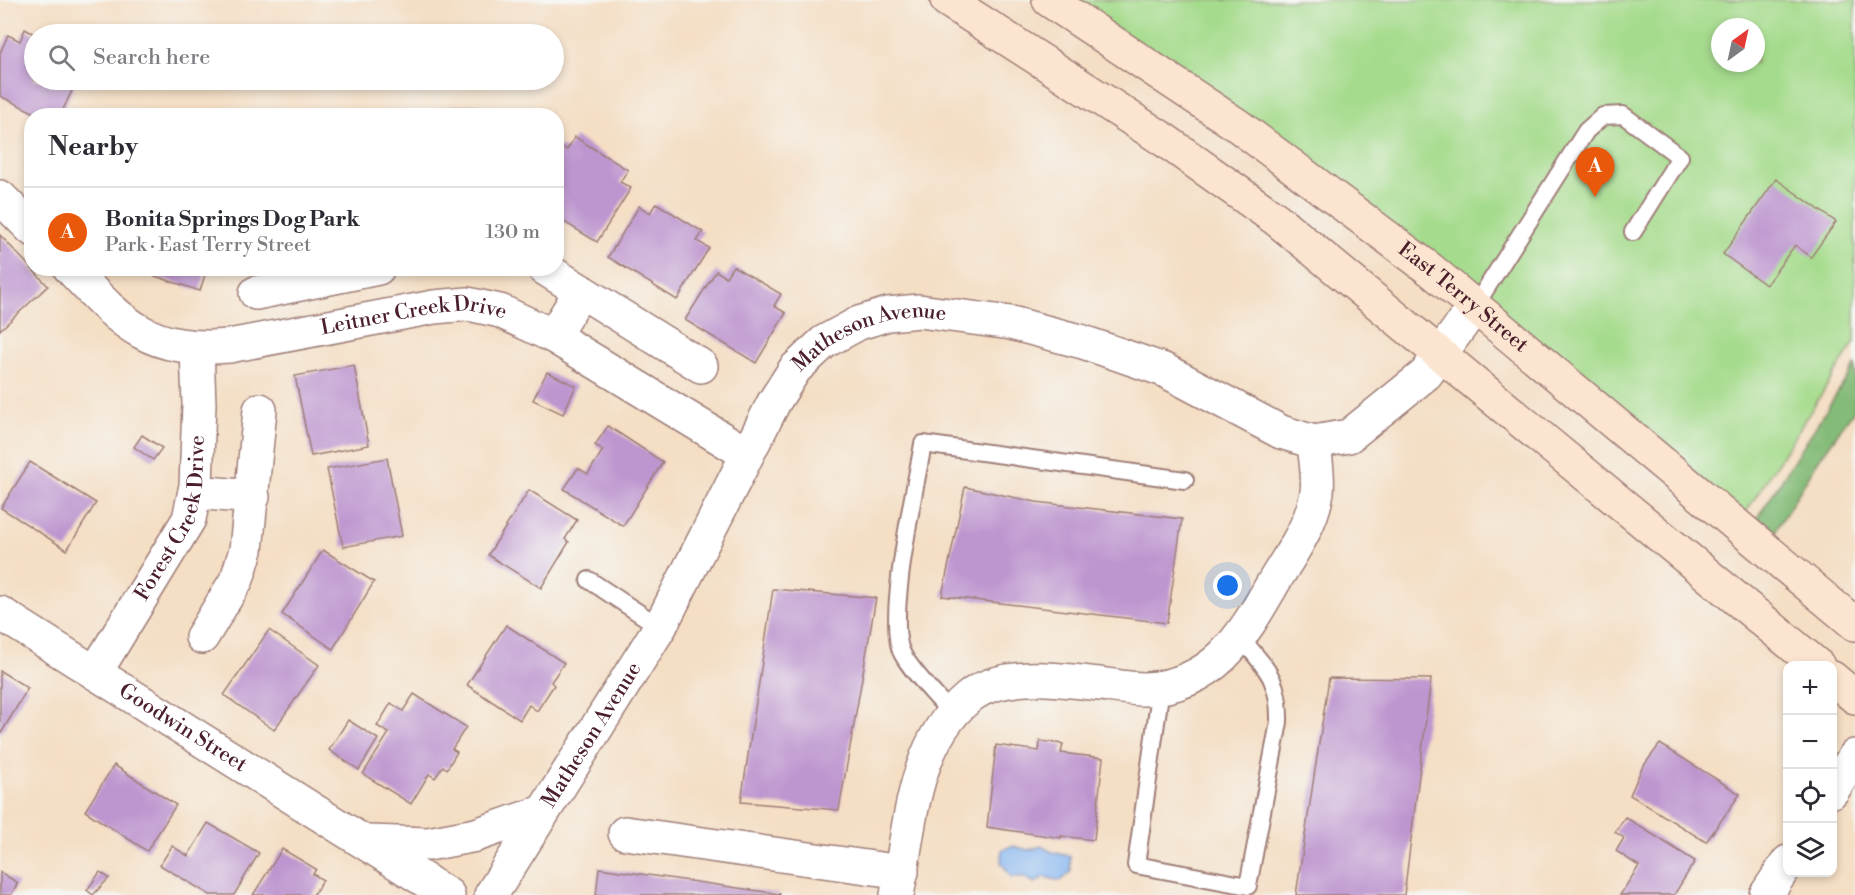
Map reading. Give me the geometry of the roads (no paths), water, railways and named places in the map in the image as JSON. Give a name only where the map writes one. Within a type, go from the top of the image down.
[{"type":"street","points":[[947,0],[1163,139],[1276,219],[1812,661]]},
{"type":"street","name":"East Terry Street","points":[[1049,0],[1237,125],[1475,306],[1855,624]]},
{"type":"street","points":[[0,197],[24,221]]},
{"type":"street","name":"Leitner Creek Drive","points":[[78,276],[111,311],[136,330],[167,344],[197,349],[230,346],[434,307],[468,304],[500,310],[553,336],[747,454]]},
{"type":"street","points":[[256,293],[339,276]]},
{"type":"street","points":[[557,276],[689,359],[649,396]]},
{"type":"street","points":[[553,336],[581,291]]},
{"type":"street","name":"Matheson Avenue","points":[[491,895],[660,627],[747,454],[795,369],[824,342],[859,323],[888,314],[919,311],[1011,323],[1083,342],[1164,370],[1281,432],[1314,442],[1349,435],[1426,374],[1475,306]]},
{"type":"street","name":"Forest Creek Drive","points":[[95,673],[189,519],[195,492],[199,404],[197,349]]},
{"type":"street","points":[[202,637],[237,579],[246,550],[260,410]]},
{"type":"street","points":[[625,833],[900,883],[922,770],[939,733],[952,714],[970,697],[989,686],[1010,680],[1037,678],[1143,689],[1161,687],[1198,676],[1218,662],[1240,637],[1311,517],[1317,490],[1314,442]]},
{"type":"street","points":[[195,492],[253,497]]},
{"type":"street","name":"Goodwin Street","points":[[0,613],[448,895]]},
{"type":"street","points":[[1837,681],[1855,697]]},
{"type":"street","points":[[1841,792],[1855,756]]},
{"type":"street","points":[[366,842],[428,844],[476,835],[542,812]]},
{"type":"street","points":[[1766,895],[1783,870]]},
{"type":"lane","points":[[1475,306],[1586,131],[1603,116],[1623,115],[1680,157],[1633,232]]},
{"type":"lane","points":[[952,714],[902,653],[897,635],[897,603],[923,444],[1185,480]]},
{"type":"lane","points":[[590,580],[660,627]]},
{"type":"lane","points":[[1161,687],[1136,865],[1248,886],[1279,722],[1279,697],[1264,666],[1240,637]]},
{"type":"water","points":[[1012,846],[1029,850],[1041,846],[1052,852],[1070,856],[1071,872],[1061,881],[1044,877],[1035,883],[1024,877],[1011,877],[1001,862],[1002,850]]},
{"type":"place","name":"Bonita Springs Dog Park","points":[[1595,197]]}]
